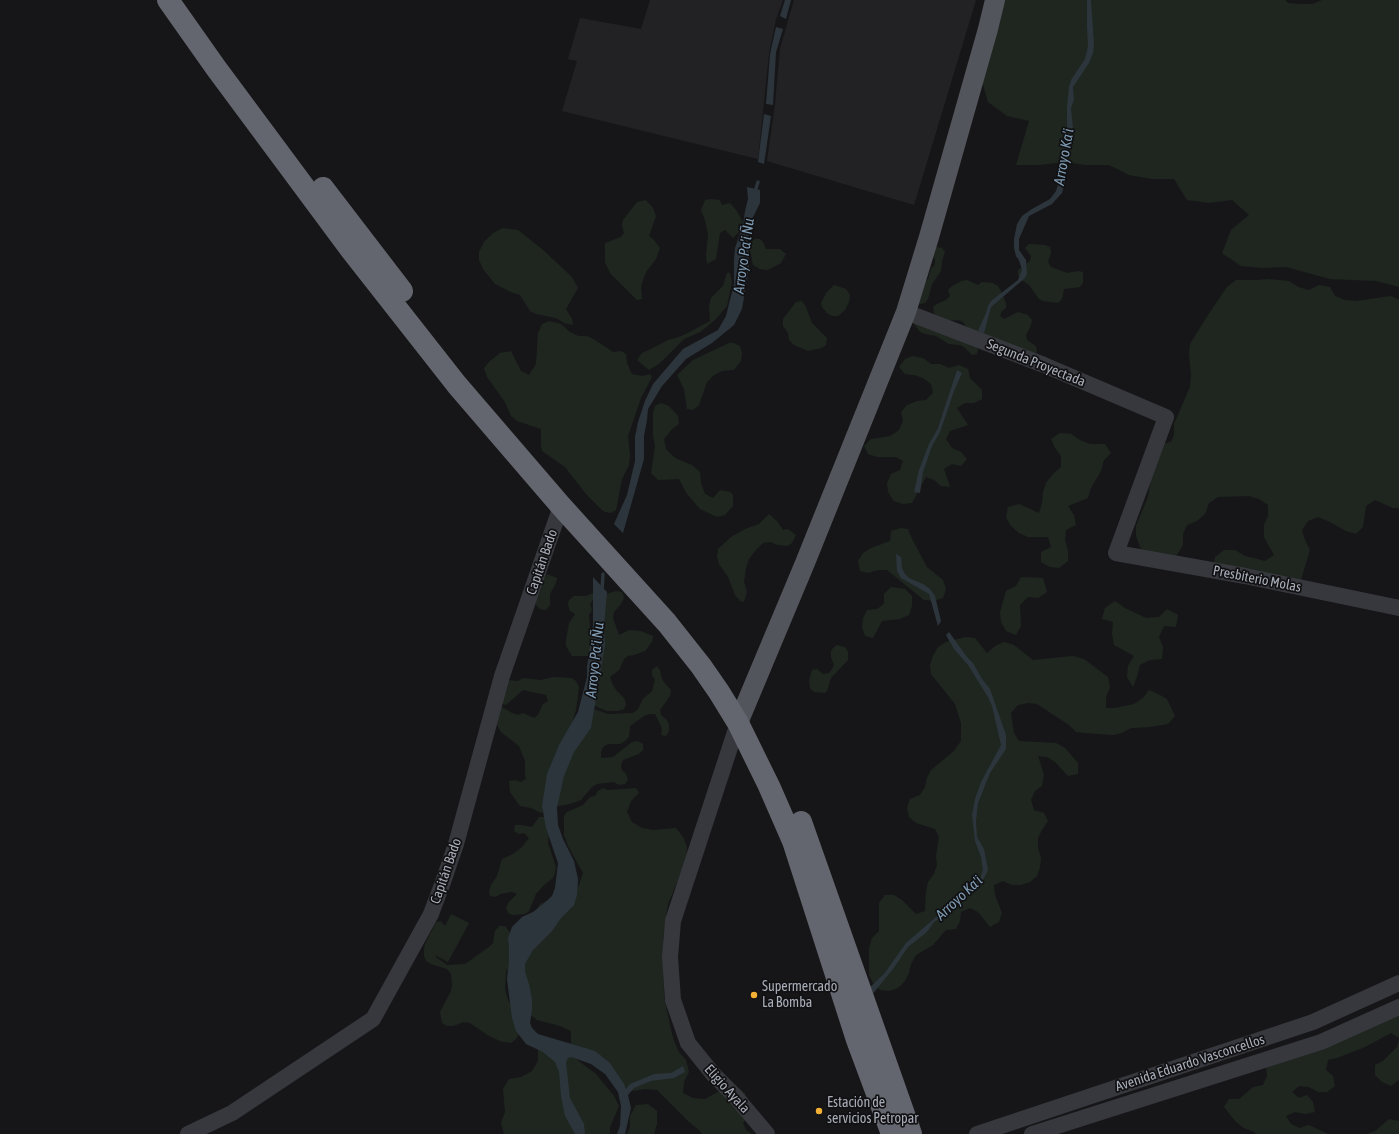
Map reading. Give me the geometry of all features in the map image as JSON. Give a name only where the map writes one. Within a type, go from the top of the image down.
[{"type":"highway","points":[[168,0],[216,68],[351,250],[457,385],[564,499],[679,616],[723,673],[793,841],[855,1034],[892,1134]]},
{"type":"highway","points":[[187,0],[276,124],[472,384],[564,499]]},
{"type":"highway","points":[[741,714],[782,777],[807,835],[911,1134]]},
{"type":"main road","points":[[741,714],[805,563],[906,312],[930,237],[995,0]]},
{"type":"street","name":"Segunda Proyectada","points":[[906,312],[1044,366],[1166,417],[1116,553]]},
{"type":"street","name":"Capitán Bado","points":[[188,1134],[232,1113],[373,1019],[431,914],[443,882],[456,844],[502,676],[564,499]]},
{"type":"street","name":"Presbiterio Molas","points":[[1116,553],[1245,576],[1399,608]]},
{"type":"street","name":"Eligio Ayala","points":[[741,714],[673,921],[670,957],[673,1000],[688,1044],[767,1134]]},
{"type":"street","name":"Avenida Eduardo Vasconcellos","points":[[977,1134],[1313,1022],[1399,983]]},
{"type":"street","name":"Avenida Eduardo Vasconcellos","points":[[1032,1134],[1321,1042],[1399,1007]]},
{"type":"shaded area","points":[[650,0],[783,0],[776,19],[769,53],[758,159],[562,111],[577,61],[568,59],[580,18],[641,29]]},
{"type":"shaded area","points":[[794,0],[976,0],[914,205],[767,161],[775,104],[780,49]]},
{"type":"shaded area","points":[[1004,0],[1285,0],[1288,3],[1313,4],[1322,0],[1399,0],[1399,287],[1376,281],[1330,279],[1286,267],[1263,268],[1241,266],[1222,253],[1231,230],[1249,215],[1232,200],[1209,203],[1187,200],[1174,179],[1152,179],[1129,175],[1109,165],[1086,165],[1064,162],[1040,165],[1016,165],[1029,121],[1007,116],[988,102],[981,78]]},
{"type":"shaded area","points":[[646,200],[653,208],[656,216],[649,236],[660,248],[656,259],[646,272],[641,286],[642,299],[637,300],[610,273],[605,262],[605,243],[621,237],[624,233],[622,226],[623,220],[637,202]]},
{"type":"shaded area","points":[[705,200],[720,200],[722,205],[730,203],[743,222],[741,230],[733,238],[725,230],[720,233],[716,259],[707,264],[706,256],[708,234],[701,210]]},
{"type":"shaded area","points":[[503,228],[518,230],[542,249],[572,277],[578,288],[566,309],[572,319],[573,325],[530,311],[520,295],[495,284],[483,269],[479,260],[479,252],[484,242],[493,233]]},
{"type":"shaded area","points":[[755,239],[760,239],[766,249],[780,249],[786,254],[781,263],[768,270],[760,269],[753,265],[750,250],[751,242]]},
{"type":"shaded area","points":[[1029,244],[1045,245],[1050,247],[1051,253],[1048,262],[1051,267],[1067,273],[1078,271],[1083,272],[1083,283],[1080,287],[1064,289],[1062,299],[1058,303],[1039,299],[1029,285],[1020,279],[1018,275],[1018,270],[1030,261],[1031,256],[1025,248]]},
{"type":"shaded area","points":[[937,247],[942,248],[945,252],[941,271],[932,284],[928,299],[925,303],[920,304],[917,301],[921,286],[928,279],[931,269],[935,264],[932,249]]},
{"type":"shaded area","points":[[727,273],[730,273],[732,282],[727,306],[715,320],[700,332],[684,339],[659,364],[649,370],[637,360],[642,353],[668,340],[686,334],[710,321],[709,306],[711,298],[723,286]]},
{"type":"shaded area","points":[[1267,279],[1289,281],[1298,287],[1309,290],[1319,285],[1330,287],[1335,296],[1345,300],[1356,301],[1391,296],[1399,300],[1399,508],[1393,508],[1375,500],[1366,506],[1363,527],[1356,534],[1346,531],[1318,517],[1308,521],[1302,530],[1310,550],[1301,580],[1213,569],[1215,557],[1224,550],[1235,550],[1245,556],[1265,561],[1274,555],[1264,537],[1264,525],[1268,516],[1268,505],[1259,499],[1249,496],[1218,497],[1209,503],[1205,514],[1197,521],[1187,525],[1183,534],[1183,545],[1177,555],[1168,558],[1147,557],[1140,547],[1136,536],[1136,526],[1148,497],[1156,445],[1171,442],[1174,435],[1174,424],[1190,387],[1190,344],[1227,287],[1236,280]]},
{"type":"shaded area","points":[[967,280],[978,285],[982,282],[993,283],[998,286],[1006,303],[1006,308],[1002,311],[1000,316],[1004,319],[1018,312],[1028,315],[1032,320],[1026,335],[1027,340],[1036,346],[1037,352],[1032,356],[966,327],[963,322],[958,320],[947,321],[938,317],[934,313],[933,307],[950,296],[948,290],[952,286],[961,281]]},
{"type":"shaded area","points":[[834,285],[846,289],[850,295],[849,302],[845,310],[838,316],[832,316],[827,313],[822,307],[821,303],[826,293]]},
{"type":"shaded area","points":[[802,301],[812,323],[827,338],[826,345],[822,348],[808,351],[794,345],[789,340],[788,333],[783,326],[783,319],[796,302]]},
{"type":"shaded area","points":[[916,319],[973,345],[978,349],[977,354],[972,355],[960,345],[949,344],[936,336],[920,332],[914,324]]},
{"type":"shaded area","points":[[549,321],[561,324],[570,332],[578,336],[587,336],[613,352],[621,351],[626,354],[627,363],[632,374],[643,376],[650,374],[652,377],[641,398],[628,436],[630,455],[629,465],[622,479],[616,510],[611,513],[602,510],[586,494],[565,467],[542,451],[541,429],[517,421],[511,416],[505,402],[487,377],[484,368],[500,353],[511,351],[521,371],[529,375],[536,364],[538,333],[542,324]]},
{"type":"shaded area","points":[[729,343],[734,343],[740,346],[742,354],[741,361],[734,370],[722,371],[714,375],[707,382],[699,405],[693,410],[687,409],[684,389],[677,375],[693,360]]},
{"type":"shaded area","points":[[913,356],[923,358],[931,364],[940,364],[949,368],[959,365],[968,369],[970,378],[982,390],[982,399],[974,403],[965,403],[957,408],[968,425],[950,431],[946,439],[952,448],[961,452],[967,459],[961,466],[952,464],[944,469],[950,487],[941,486],[934,480],[926,477],[912,503],[903,504],[894,501],[888,492],[887,483],[891,474],[900,470],[903,461],[896,457],[877,457],[868,454],[864,446],[871,439],[890,436],[899,430],[903,421],[901,412],[907,405],[917,401],[926,400],[933,393],[931,384],[923,378],[905,374],[899,367],[905,359]]},
{"type":"shaded area","points":[[661,403],[669,406],[678,416],[679,424],[672,429],[664,439],[666,449],[675,458],[692,465],[700,472],[701,483],[705,494],[713,498],[720,490],[730,492],[733,495],[733,506],[725,515],[717,517],[700,509],[687,494],[679,479],[658,480],[651,473],[655,446],[653,436],[653,413],[655,406]]},
{"type":"shaded area","points":[[1060,433],[1071,434],[1090,444],[1105,444],[1111,453],[1104,460],[1101,471],[1091,488],[1088,498],[1068,506],[1074,515],[1076,525],[1066,530],[1065,540],[1068,551],[1068,561],[1059,568],[1050,567],[1041,562],[1041,552],[1051,547],[1048,537],[1028,537],[1019,533],[1011,526],[1006,517],[1008,507],[1019,504],[1039,513],[1046,483],[1061,467],[1061,456],[1051,439]]},
{"type":"shaded area","points":[[769,514],[778,522],[783,530],[788,529],[796,535],[792,543],[787,546],[770,542],[763,543],[755,551],[749,559],[746,568],[744,582],[747,592],[744,602],[740,601],[735,595],[728,577],[719,564],[717,556],[718,549],[731,537],[745,529],[759,524]]},
{"type":"shaded area","points":[[901,528],[908,529],[927,567],[943,580],[946,589],[943,598],[934,601],[924,600],[887,570],[878,570],[868,573],[860,571],[858,561],[863,553],[871,548],[890,541],[891,531]]},
{"type":"shaded area","points":[[547,574],[557,578],[550,594],[550,605],[546,610],[540,609],[536,605],[536,600]]},
{"type":"shaded area","points":[[1021,577],[1043,578],[1047,592],[1038,598],[1028,597],[1020,605],[1021,626],[1016,635],[1006,631],[1001,622],[1000,612],[1006,591],[1016,586]]},
{"type":"shaded area","points":[[891,587],[905,589],[912,596],[912,606],[909,615],[900,619],[882,621],[873,638],[865,636],[862,627],[863,618],[867,610],[877,609],[884,604],[884,594]]},
{"type":"shaded area","points":[[616,591],[622,592],[624,598],[614,612],[613,618],[619,635],[629,630],[641,631],[653,636],[652,642],[645,651],[628,656],[624,659],[619,670],[610,677],[616,690],[624,698],[626,704],[624,709],[618,711],[607,711],[590,704],[606,594]]},
{"type":"shaded area","points":[[593,593],[593,600],[590,604],[592,610],[589,615],[593,639],[590,656],[572,656],[566,646],[569,623],[575,614],[570,611],[568,605],[569,600],[574,596],[586,596]]},
{"type":"shaded area","points":[[1115,601],[1125,608],[1146,618],[1159,617],[1167,609],[1178,615],[1176,627],[1164,626],[1159,637],[1163,647],[1162,659],[1150,660],[1140,665],[1133,687],[1127,677],[1128,666],[1134,656],[1114,645],[1112,634],[1113,622],[1102,619],[1105,608]]},
{"type":"shaded area","points":[[965,637],[975,638],[987,653],[995,646],[1004,642],[1014,645],[1033,660],[1073,656],[1084,659],[1108,677],[1110,687],[1106,697],[1106,708],[1115,708],[1134,704],[1143,698],[1149,690],[1167,699],[1175,716],[1168,724],[1131,728],[1122,733],[1113,735],[1076,732],[1069,725],[1037,704],[1028,703],[1018,705],[1011,713],[1014,733],[1019,741],[1056,743],[1065,748],[1078,763],[1078,774],[1068,776],[1055,762],[1047,757],[1038,756],[1044,775],[1042,786],[1035,791],[1031,800],[1034,810],[1044,813],[1048,821],[1038,838],[1038,848],[1041,858],[1037,876],[1030,882],[1021,885],[1012,885],[1003,881],[994,885],[995,895],[1002,913],[999,922],[990,927],[978,912],[970,908],[961,912],[960,921],[956,929],[946,930],[933,945],[916,955],[905,981],[898,988],[889,991],[880,990],[873,983],[869,975],[869,948],[872,938],[879,931],[879,903],[885,895],[894,895],[902,900],[916,914],[925,911],[928,882],[934,874],[937,865],[936,856],[939,837],[935,829],[916,823],[909,817],[907,808],[910,799],[920,795],[925,787],[931,770],[954,751],[961,741],[961,723],[955,704],[931,674],[930,665],[938,647],[946,642]]},
{"type":"shaded area","points":[[837,645],[845,647],[848,652],[848,660],[831,678],[825,693],[814,692],[810,688],[809,680],[812,670],[817,669],[823,674],[829,673],[834,665],[831,652]]},
{"type":"shaded area","points":[[657,666],[660,670],[663,681],[671,690],[670,696],[660,710],[661,715],[667,720],[669,725],[669,731],[666,736],[661,735],[662,730],[655,714],[644,716],[630,726],[629,737],[625,741],[620,744],[608,744],[603,747],[601,752],[601,758],[613,757],[632,742],[638,741],[643,744],[643,750],[639,754],[623,760],[621,765],[622,770],[626,774],[628,780],[625,784],[619,785],[614,782],[597,784],[592,787],[581,800],[559,806],[555,802],[554,780],[591,708],[608,714],[633,713],[638,709],[643,699],[652,691],[655,680],[652,675],[652,670]]},
{"type":"shaded area","points":[[553,677],[571,678],[576,681],[579,687],[576,710],[546,810],[541,813],[531,808],[520,806],[510,792],[509,781],[515,780],[521,782],[526,779],[525,761],[519,746],[501,732],[498,727],[496,722],[497,710],[502,707],[512,713],[518,715],[523,713],[534,718],[538,715],[543,704],[548,701],[546,695],[523,690],[506,705],[500,703],[506,680],[518,681],[523,678],[541,680]]},
{"type":"shaded area","points":[[603,788],[608,790],[636,788],[639,793],[631,801],[627,812],[632,822],[642,828],[653,830],[676,828],[683,837],[687,847],[686,861],[668,904],[663,938],[663,961],[664,996],[671,1030],[679,1052],[686,1060],[689,1072],[684,1082],[683,1093],[693,1098],[705,1099],[725,1088],[736,1086],[745,1093],[750,1103],[749,1114],[743,1123],[746,1130],[752,1134],[702,1134],[657,1090],[645,1089],[633,1091],[621,1086],[578,1052],[571,1043],[571,1031],[560,1026],[537,1020],[528,1013],[516,968],[534,915],[540,904],[574,890],[579,885],[583,873],[568,846],[564,835],[564,816],[567,812],[583,805],[590,797],[595,796],[598,791]]},
{"type":"shaded area","points":[[539,817],[545,817],[550,825],[548,843],[556,867],[555,873],[553,878],[536,894],[529,911],[525,914],[513,915],[508,913],[506,907],[517,894],[512,892],[500,894],[496,897],[490,896],[489,891],[497,876],[502,859],[513,854],[522,847],[529,838],[524,833],[519,834],[514,831],[515,825],[532,827]]},
{"type":"shaded area","points":[[451,914],[469,923],[448,962],[435,955],[447,965],[465,964],[489,947],[493,943],[495,931],[499,926],[505,926],[511,934],[515,956],[506,972],[505,989],[508,1000],[518,1016],[519,1034],[511,1043],[500,1041],[489,1036],[470,1023],[464,1022],[453,1026],[447,1026],[442,1023],[440,1012],[451,991],[451,974],[447,969],[426,961],[424,950],[425,944],[436,922],[441,921],[445,926]]},
{"type":"shaded area","points":[[1399,1010],[1399,1038],[1391,1033],[1365,1047],[1328,1060],[1326,1070],[1333,1076],[1335,1086],[1327,1092],[1318,1092],[1309,1087],[1299,1086],[1292,1092],[1299,1098],[1307,1095],[1313,1102],[1315,1112],[1305,1114],[1295,1112],[1286,1116],[1291,1124],[1299,1128],[1309,1125],[1328,1134],[1256,1134],[1236,1122],[1224,1107],[1229,1099],[1239,1099],[1253,1087],[1263,1085],[1267,1076],[1266,1066]]},
{"type":"shaded area","points":[[1399,1040],[1399,1080],[1391,1086],[1382,1082],[1375,1075],[1375,1065],[1383,1061],[1397,1047]]},
{"type":"shaded area","points":[[547,1042],[576,1059],[596,1074],[614,1096],[619,1106],[610,1127],[610,1134],[504,1134],[501,1123],[505,1112],[503,1089],[509,1079],[521,1077],[532,1071],[538,1061],[538,1049]]},
{"type":"shaded area","points":[[648,1104],[657,1111],[657,1124],[654,1134],[627,1134],[630,1127],[630,1116],[636,1105]]},
{"type":"shaded area","points":[[1389,1119],[1399,1121],[1399,1134],[1367,1134],[1375,1131]]},
{"type":"water","points":[[785,0],[791,0],[786,19],[780,16]]},
{"type":"water","name":"Arroyo Ka'i","points":[[1087,0],[1091,0],[1094,45],[1093,53],[1089,63],[1073,87],[1074,100],[1071,108],[1073,129],[1066,158],[1066,178],[1062,193],[1052,204],[1029,216],[1019,239],[1019,250],[1026,260],[1027,274],[1025,278],[991,307],[984,333],[978,331],[991,301],[1018,280],[1022,270],[1014,248],[1017,224],[1022,216],[1050,199],[1056,191],[1062,172],[1061,165],[1063,149],[1067,134],[1069,87],[1071,80],[1085,59],[1088,46]]},
{"type":"water","points":[[776,27],[783,29],[776,52],[773,105],[766,104],[770,54]]},
{"type":"water","points":[[764,114],[771,116],[764,164],[758,162]]},
{"type":"water","points":[[747,187],[760,190],[760,203],[753,217],[748,238],[749,268],[742,309],[734,325],[712,343],[686,359],[662,386],[648,409],[644,436],[644,459],[623,533],[614,524],[627,495],[635,461],[635,437],[645,401],[653,384],[683,349],[718,330],[726,316],[734,284],[735,248],[743,225],[748,199]]},
{"type":"water","points":[[957,370],[962,373],[954,391],[940,432],[932,446],[923,472],[920,493],[914,492],[919,470],[929,444],[938,428]]},
{"type":"water","points":[[896,554],[901,557],[902,568],[905,574],[909,578],[930,589],[935,596],[941,621],[938,626],[929,594],[901,578],[897,571]]},
{"type":"water","points":[[593,577],[607,592],[604,627],[605,645],[591,728],[574,752],[564,776],[557,808],[558,825],[574,861],[578,879],[577,895],[574,905],[561,918],[552,931],[533,950],[525,964],[525,971],[532,1000],[530,1023],[532,1028],[538,1034],[595,1051],[610,1063],[626,1089],[630,1084],[654,1074],[671,1073],[683,1066],[685,1072],[674,1078],[651,1081],[634,1088],[628,1095],[631,1108],[625,1134],[617,1134],[620,1126],[621,1106],[618,1092],[605,1074],[591,1064],[571,1057],[568,1058],[566,1062],[570,1098],[584,1124],[585,1134],[575,1134],[565,1116],[561,1096],[559,1072],[555,1062],[543,1052],[526,1044],[516,1031],[512,1018],[507,979],[509,961],[508,938],[512,927],[522,917],[533,912],[552,896],[555,888],[558,863],[546,828],[542,806],[547,774],[559,745],[578,712],[587,677],[593,625]]},
{"type":"water","name":"Arroyo Ka'i","points":[[949,632],[973,663],[982,679],[990,689],[1006,735],[1006,749],[990,773],[978,803],[976,821],[977,837],[984,849],[988,870],[983,880],[972,892],[963,897],[943,916],[934,922],[927,932],[908,947],[893,969],[871,996],[868,989],[884,974],[906,943],[980,879],[983,870],[981,857],[975,841],[972,815],[975,799],[981,782],[1001,745],[992,706],[988,697],[968,665],[954,649],[946,635]]},
{"type":"waterway","name":"Arroyo Pa'i Ñu","points":[[755,192],[758,182]]},
{"type":"waterway","name":"Arroyo Pa'i Ñu","points":[[602,591],[603,574]]},
{"type":"place","name":"Supermercado La Bomba","points":[[754,995]]},
{"type":"place","name":"Estación de servicios Petropar","points":[[819,1111]]}]
